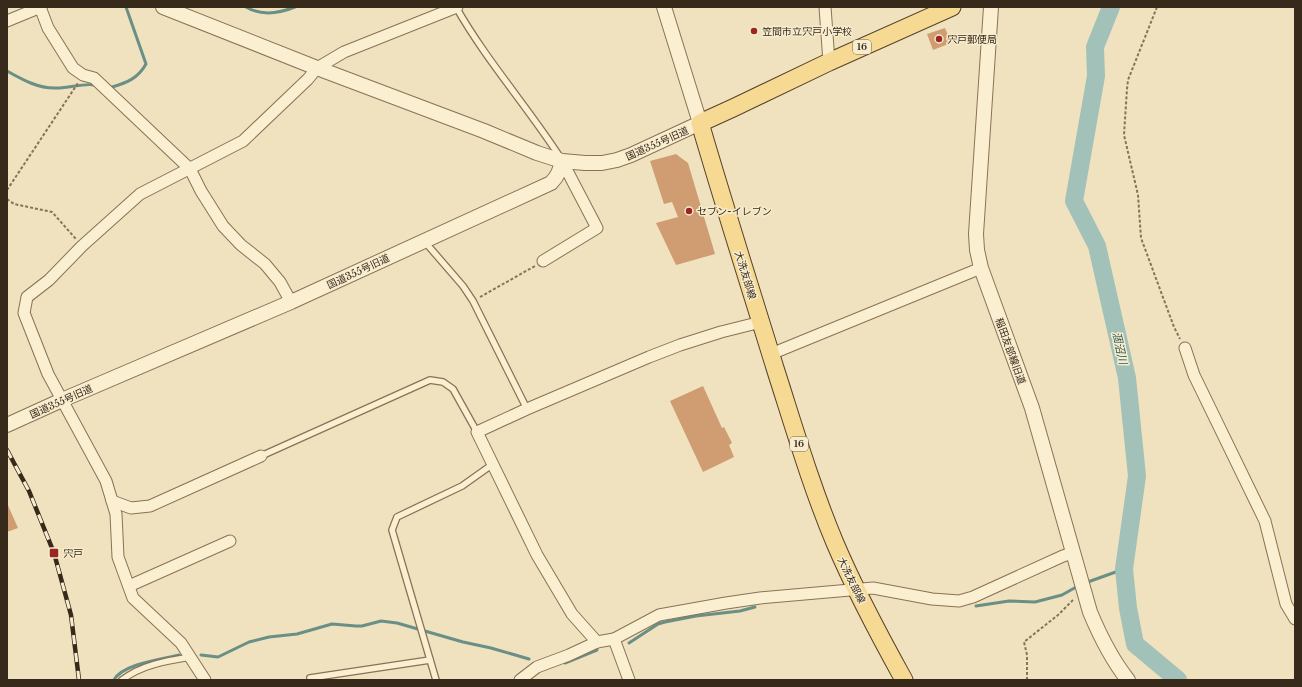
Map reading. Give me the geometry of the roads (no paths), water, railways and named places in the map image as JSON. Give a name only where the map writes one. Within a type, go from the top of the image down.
[{"type":"main road","name":"16","points":[[700,123],[829,62],[952,7]]},
{"type":"main road","name":"大洗友部線","points":[[700,123],[804,461],[834,542],[856,589],[904,680]]},
{"type":"street","points":[[7,21],[41,7],[48,28],[73,68],[83,75],[94,78],[190,169],[201,191],[223,226],[241,245],[265,264],[280,282],[291,302]]},
{"type":"street","points":[[163,7],[317,68],[484,131],[537,153],[562,161],[598,228],[543,261]]},
{"type":"street","points":[[205,680],[181,643],[133,598],[118,557],[116,514],[106,481],[48,374],[24,313],[27,297],[49,280],[82,246],[140,194],[243,141],[308,79],[317,68],[344,52],[456,7]]},
{"type":"street","points":[[664,7],[700,123]]},
{"type":"street","points":[[824,7],[829,62]]},
{"type":"street","name":"稲田友部線旧道","points":[[991,7],[976,234],[977,250],[981,268],[1032,408],[1090,612],[1099,634],[1128,680]]},
{"type":"street","name":"国道355号旧道","points":[[7,426],[62,400],[291,302],[551,183],[559,173],[562,161],[602,163],[616,160],[631,155],[700,123]]},
{"type":"street","points":[[771,354],[981,268]]},
{"type":"street","points":[[597,642],[572,614],[537,555],[477,432],[649,357],[720,332],[761,322]]},
{"type":"street","points":[[1185,348],[1194,375],[1266,521],[1286,604],[1295,619]]},
{"type":"street","points":[[112,500],[131,508],[150,506],[261,456]]},
{"type":"street","points":[[129,586],[230,540]]},
{"type":"street","points":[[520,680],[537,666],[569,655],[597,642],[614,639],[659,615],[760,598],[873,588],[932,599],[959,601],[973,597],[1072,553]]},
{"type":"street","points":[[614,639],[629,680]]},
{"type":"lane","points":[[456,7],[468,28],[546,135],[562,161]]},
{"type":"lane","points":[[424,240],[463,286],[473,301],[527,409]]},
{"type":"lane","points":[[261,456],[430,380],[443,382],[453,389],[477,432]]},
{"type":"lane","points":[[436,680],[392,530],[397,517],[462,486],[493,464]]},
{"type":"lane","points":[[122,680],[131,673],[162,662],[190,657]]},
{"type":"lane","points":[[310,678],[430,660]]},
{"type":"waterway","points":[[109,88],[135,77],[146,64],[126,7]]},
{"type":"waterway","points":[[246,7],[264,13],[283,11],[295,7]]},
{"type":"waterway","name":"涸沼川","points":[[1111,7],[1095,47],[1096,76],[1074,201],[1097,246],[1127,378],[1137,476],[1124,569],[1128,608],[1135,644],[1178,680]]},
{"type":"waterway","points":[[7,71],[25,81],[50,88],[95,85]]},
{"type":"waterway","points":[[1085,583],[1124,569]]},
{"type":"waterway","points":[[976,606],[1009,601],[1035,602],[1062,595],[1078,586]]},
{"type":"waterway","points":[[629,643],[658,624],[696,616],[740,611],[755,607]]},
{"type":"waterway","points":[[201,655],[218,657],[249,642],[269,637],[297,634],[332,624],[362,626],[381,621],[397,623],[529,659]]},
{"type":"waterway","points":[[565,663],[597,650]]},
{"type":"waterway","points":[[114,680],[118,674],[134,666],[179,655]]},
{"type":"railway","points":[[7,450],[29,491],[54,553],[71,615],[79,680]]},
{"type":"place","name":"笠間市立宍戸小学校","points":[[754,31]]},
{"type":"place","name":"宍戸郵便局","points":[[939,39]]},
{"type":"place","name":"セブン-イレブン","points":[[689,211]]},
{"type":"place","name":"宍戸","points":[[54,553]]}]
